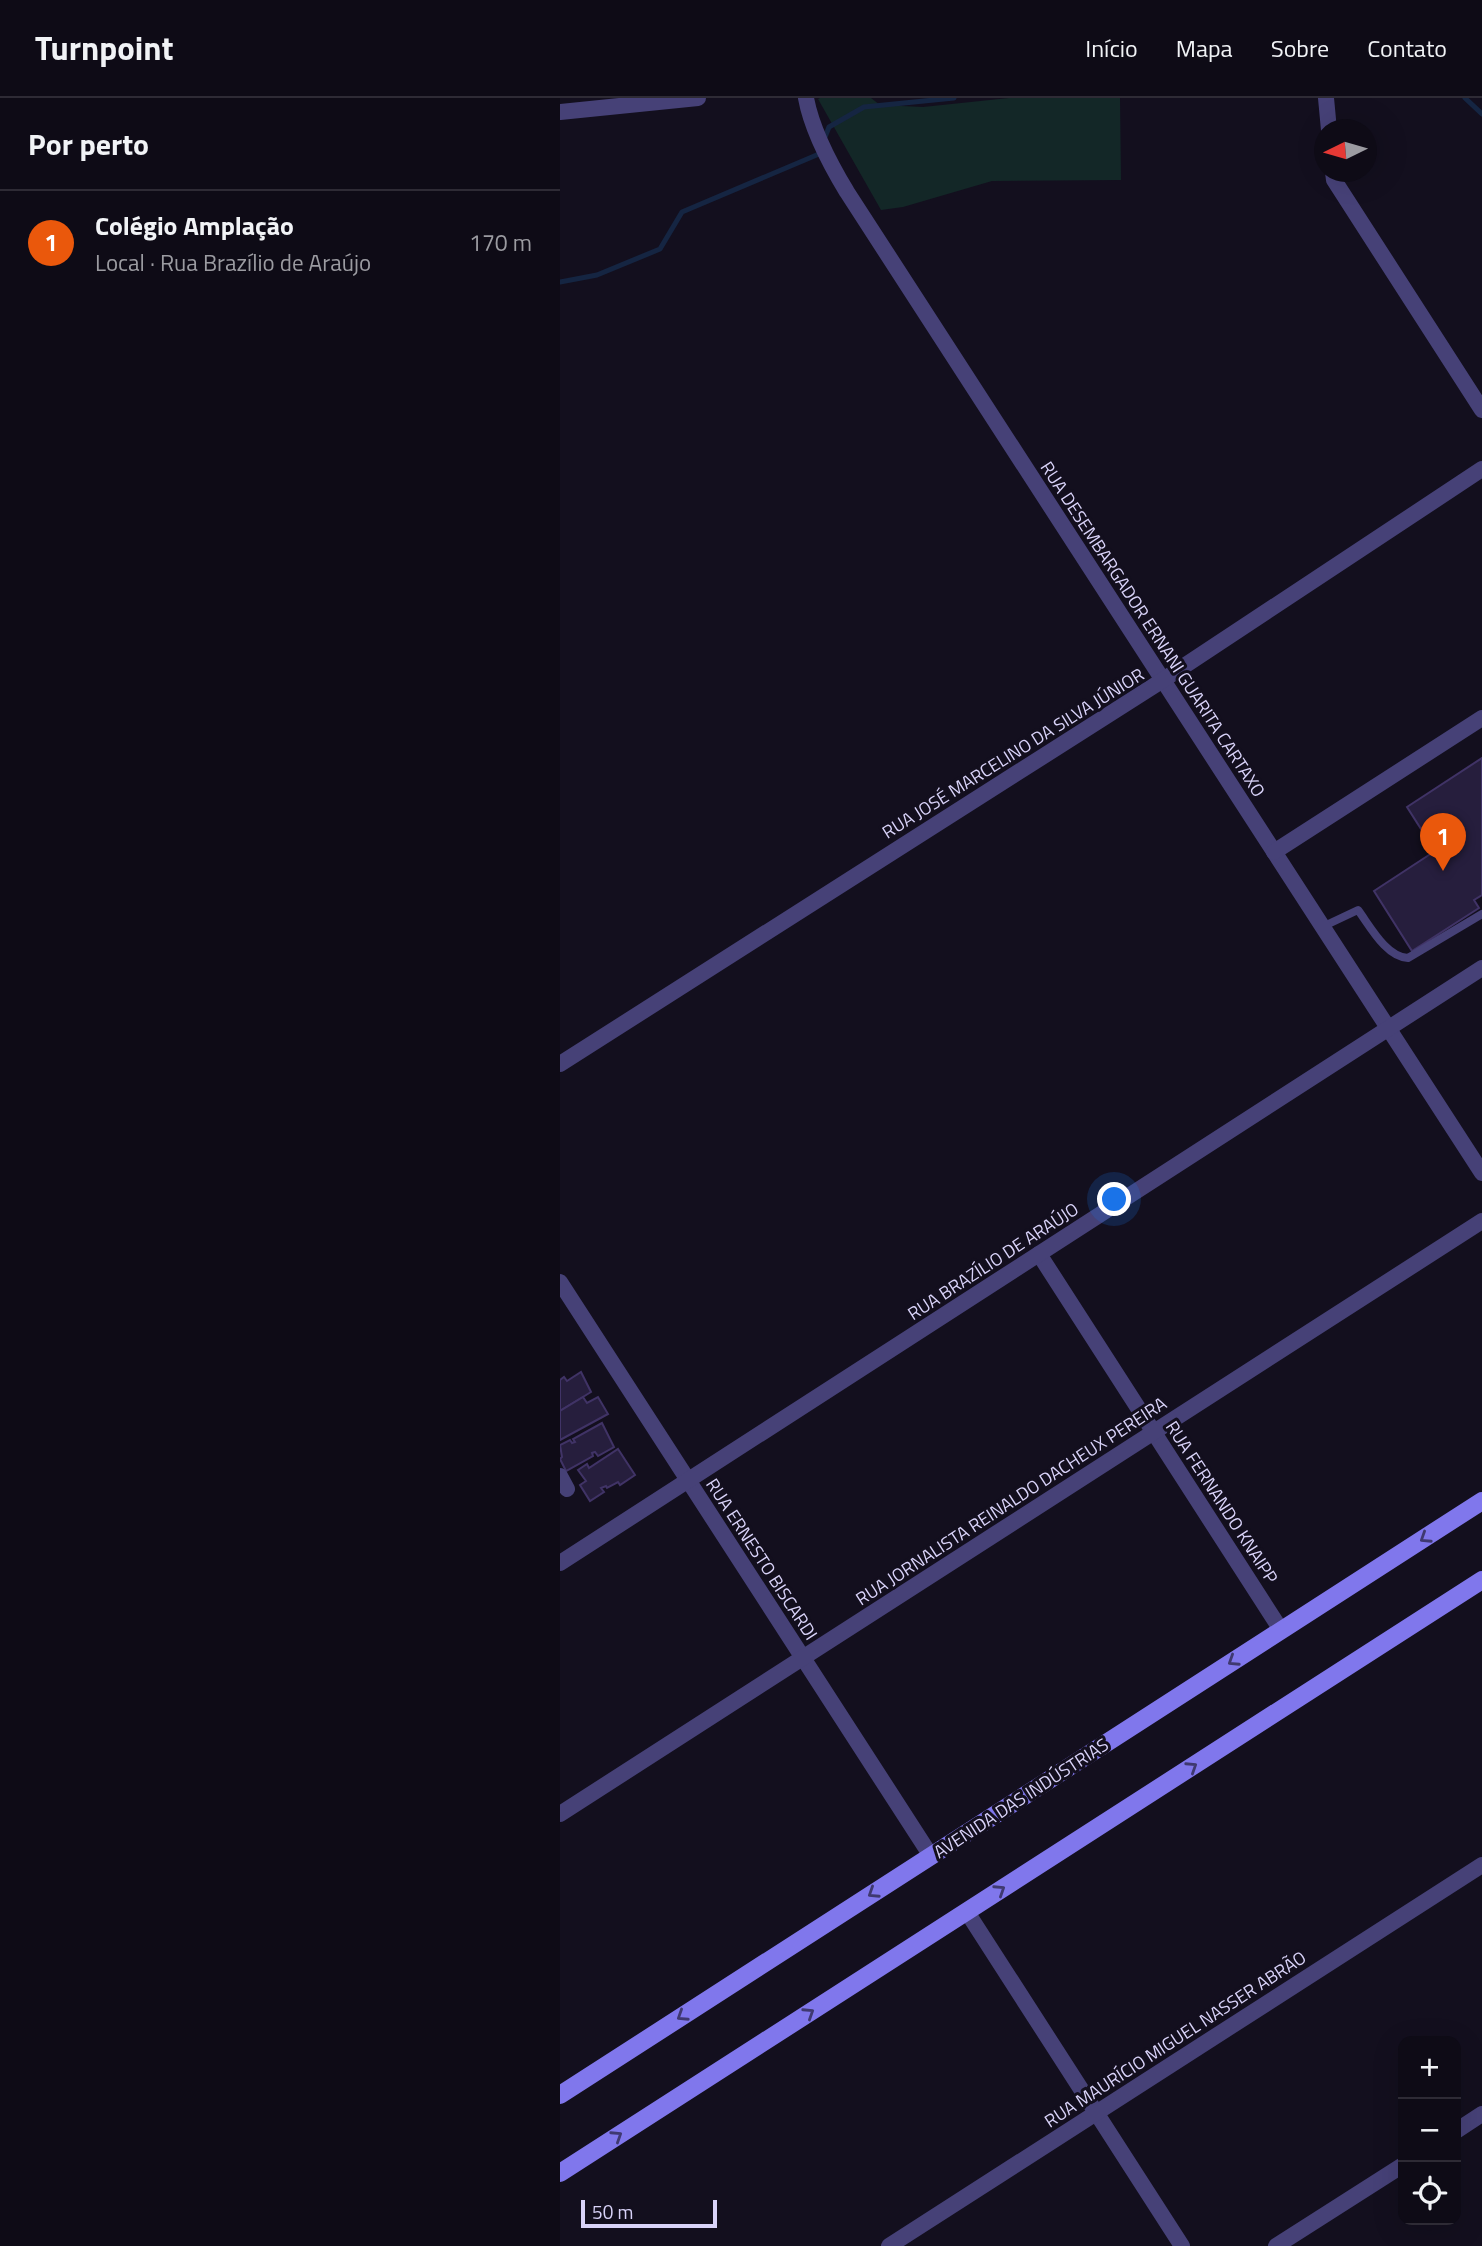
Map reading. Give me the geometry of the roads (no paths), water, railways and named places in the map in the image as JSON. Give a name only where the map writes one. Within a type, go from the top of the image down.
[{"type":"main road","name":"AVENIDA DAS INDÚSTRIAS","points":[[560,2095],[1482,1501]]},
{"type":"main road","points":[[560,2173],[1482,1580]]},
{"type":"street","points":[[560,112],[698,98]]},
{"type":"street","name":"RUA DESEMBARGADOR ERNANI GUARITA CARTAXO","points":[[806,98],[832,167],[1482,1173]]},
{"type":"street","points":[[1326,98],[1328,119]]},
{"type":"street","points":[[1335,182],[1482,410]]},
{"type":"street","name":"RUA JOSÉ MARCELINO DA SILVA JÚNIOR","points":[[560,1064],[1163,680],[1482,469]]},
{"type":"street","points":[[1274,852],[1482,718]]},
{"type":"street","name":"RUA BRAZÍLIO DE ARAÚJO","points":[[560,1563],[1482,968]]},
{"type":"street","name":"RUA JORNALISTA REINALDO DACHEUX PEREIRA","points":[[560,1814],[1482,1221]]},
{"type":"street","name":"RUA FERNANDO KNAIPP","points":[[1039,1254],[1281,1630]]},
{"type":"street","name":"RUA ERNESTO BISCARDI","points":[[560,1282],[931,1856]]},
{"type":"street","name":"RUA MAURÍCIO MIGUEL NASSER ABRÃO","points":[[889,2246],[1482,1865]]},
{"type":"street","points":[[967,1912],[1182,2246]]},
{"type":"street","points":[[1461,2128],[1482,2114]]},
{"type":"street","points":[[1276,2246],[1398,2168]]},
{"type":"lane","points":[[1322,927],[1358,910],[1391,952],[1400,958],[1408,958],[1482,914]]},
{"type":"waterway","points":[[823,142],[829,127],[864,107],[954,98]]},
{"type":"waterway","points":[[1465,98],[1482,114]]},
{"type":"waterway","points":[[560,282],[597,275],[660,249],[682,212],[819,154],[820,151]]},
{"type":"place","name":"Colégio Amplação","points":[[1443,871]]}]
